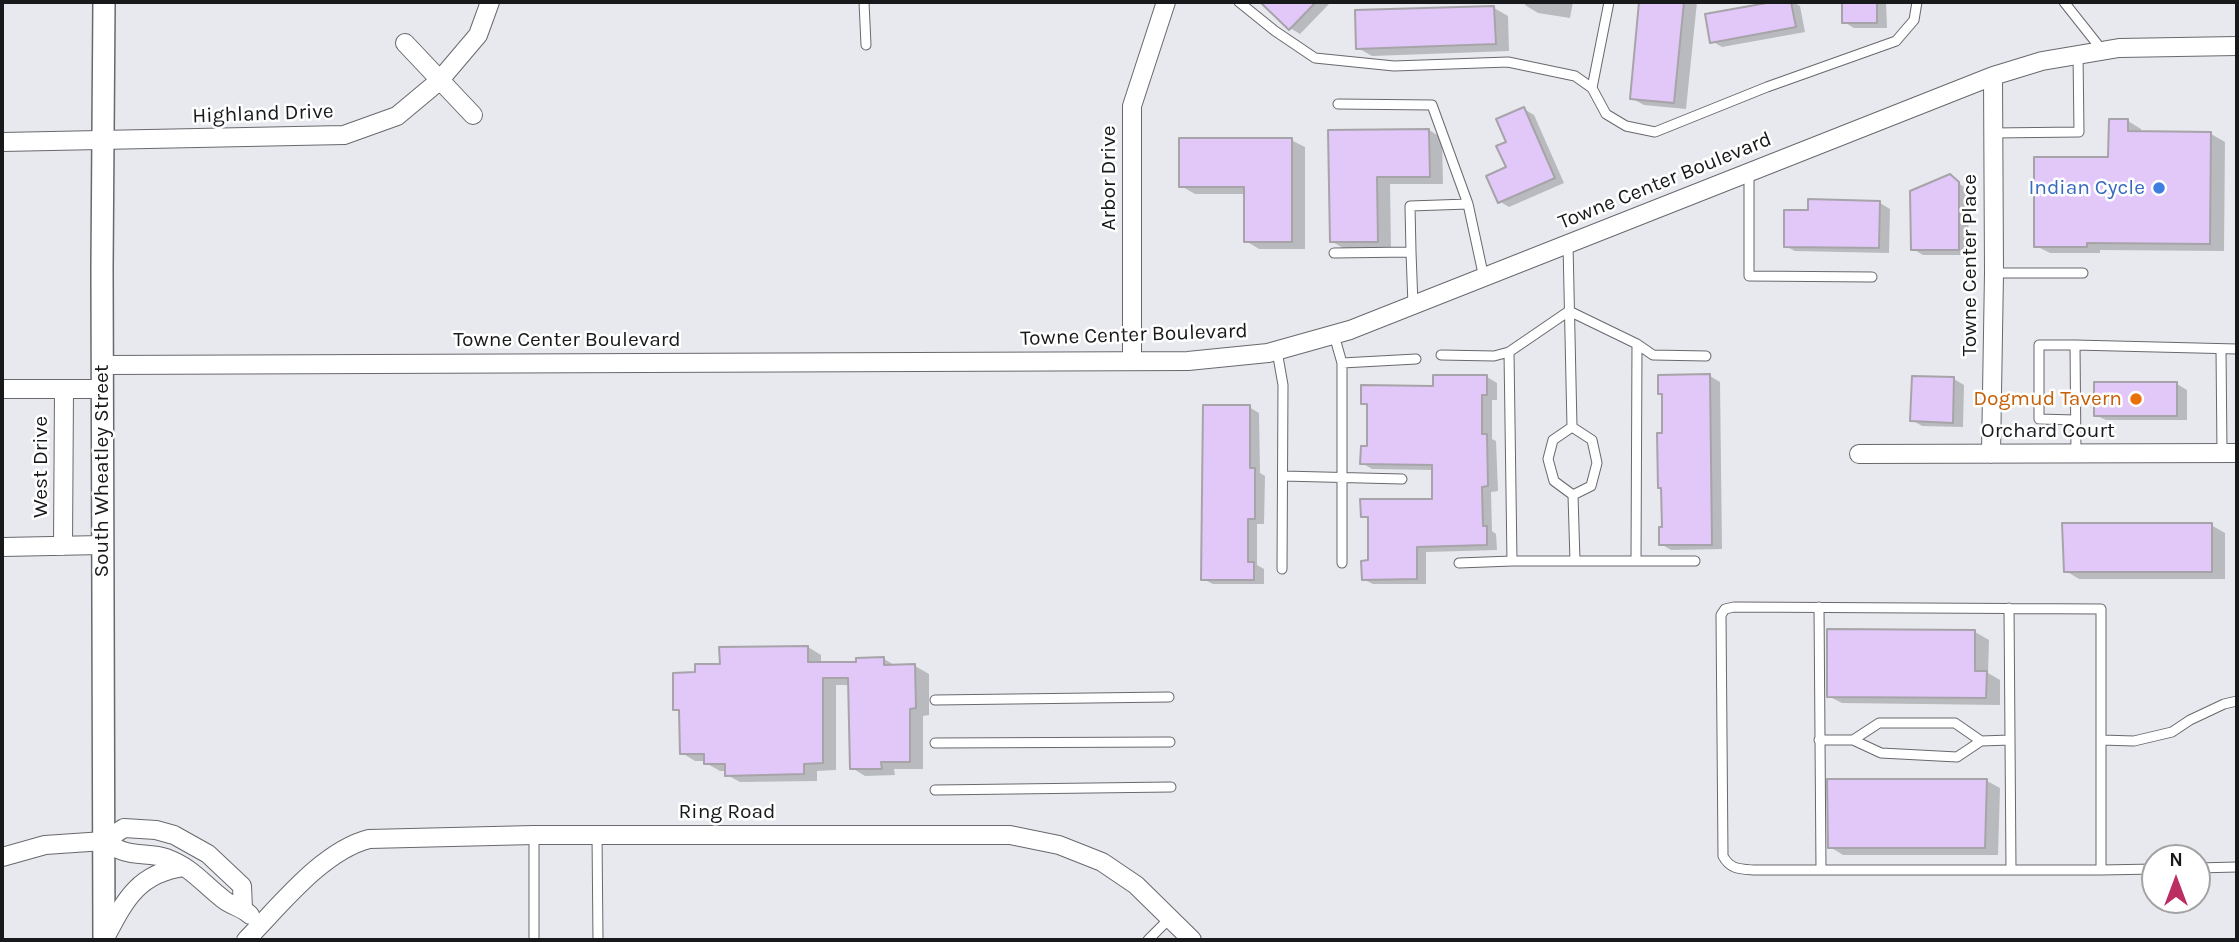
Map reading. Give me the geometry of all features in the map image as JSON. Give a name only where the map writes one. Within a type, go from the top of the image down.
[{"type":"street","name":"South Wheatley Street","points":[[104,2],[104,940]]},
{"type":"street","name":"Highland Drive","points":[[2,142],[344,135],[397,116],[439,81],[478,35],[490,2]]},
{"type":"street","name":"Arbor Drive","points":[[1132,361],[1132,106],[1166,2]]},
{"type":"street","points":[[405,43],[473,115]]},
{"type":"street","name":"Towne Center Boulevard","points":[[102,365],[1132,361],[1213,359],[1277,351],[1334,335],[1484,278],[1993,76],[2042,61],[2102,50],[2237,46]]},
{"type":"street","name":"Towne Center Place","points":[[1991,454],[1993,76]]},
{"type":"street","points":[[2,389],[102,389]]},
{"type":"street","name":"West Drive","points":[[63,546],[64,389]]},
{"type":"street","name":"Orchard Court","points":[[1859,454],[2230,453]]},
{"type":"street","points":[[2,547],[102,545]]},
{"type":"street","points":[[2,857],[45,845],[104,841],[124,828],[156,830],[174,835],[208,854],[242,886],[243,909]]},
{"type":"street","name":"Ring Road","points":[[246,940],[332,855],[358,842],[385,837],[534,835],[1010,835],[1033,838],[1102,862],[1136,885],[1192,940]]},
{"type":"street","points":[[104,841],[124,852],[157,856],[184,867],[201,877],[223,900],[243,909],[261,926]]},
{"type":"street","points":[[104,940],[124,901],[139,886],[163,870],[184,867]]},
{"type":"lane","points":[[864,2],[866,45]]},
{"type":"lane","points":[[1239,2],[1315,58],[1394,66],[1508,62],[1575,76],[1592,89],[1605,114],[1626,126],[1655,132],[1767,87],[1896,41],[1914,20],[1917,2]]},
{"type":"lane","points":[[1592,89],[1609,2]]},
{"type":"lane","points":[[2064,2],[2102,50]]},
{"type":"lane","points":[[1993,133],[2079,132],[2078,54]]},
{"type":"lane","points":[[1338,104],[1432,104],[1468,204],[1484,278]]},
{"type":"lane","points":[[1749,172],[1749,276],[1872,277]]},
{"type":"lane","points":[[1413,305],[1410,206],[1468,204]]},
{"type":"lane","points":[[1567,244],[1572,427]]},
{"type":"lane","points":[[1334,253],[1411,252]]},
{"type":"lane","points":[[1994,273],[2083,273]]},
{"type":"lane","points":[[1569,311],[1654,355],[1706,356]]},
{"type":"lane","points":[[1441,355],[1494,356],[1509,352],[1569,311]]},
{"type":"lane","points":[[1334,335],[1342,363],[1342,563]]},
{"type":"lane","points":[[1636,561],[1637,344]]},
{"type":"lane","points":[[2075,420],[2039,419],[2039,345],[2237,349]]},
{"type":"lane","points":[[2075,345],[2076,455]]},
{"type":"lane","points":[[2221,349],[2230,453]]},
{"type":"lane","points":[[1277,351],[1283,386],[1282,569]]},
{"type":"lane","points":[[1509,352],[1512,561]]},
{"type":"lane","points":[[1342,363],[1416,359]]},
{"type":"lane","points":[[1572,427],[1592,440],[1597,463],[1591,486],[1573,495]]},
{"type":"lane","points":[[1572,427],[1553,440],[1548,459],[1554,481],[1573,495]]},
{"type":"lane","points":[[1283,476],[1402,479]]},
{"type":"lane","points":[[1573,495],[1575,561]]},
{"type":"lane","points":[[1459,563],[1695,561]]},
{"type":"lane","points":[[1819,607],[1821,870]]},
{"type":"lane","points":[[2008,608],[2011,870]]},
{"type":"lane","points":[[2101,870],[2101,609],[1725,609],[1721,615],[1723,856],[1727,864],[1736,869],[1821,870],[2101,870],[2141,869]]},
{"type":"lane","points":[[935,700],[1169,697]]},
{"type":"lane","points":[[2101,740],[2134,741],[2172,732],[2190,720],[2237,701]]},
{"type":"lane","points":[[1853,740],[1879,723],[1955,723],[1981,741]]},
{"type":"lane","points":[[1819,740],[1853,740],[1881,753],[1957,757],[1981,741],[2010,740]]},
{"type":"lane","points":[[935,743],[1170,742]]},
{"type":"lane","points":[[935,790],[1171,787]]},
{"type":"lane","points":[[534,835],[534,940]]},
{"type":"lane","points":[[597,835],[598,940]]},
{"type":"lane","points":[[2211,868],[2237,867]]},
{"type":"lane","points":[[1148,940],[1170,918]]},
{"type":"building","points":[[1260,2],[1316,2],[1289,30]]},
{"type":"building","points":[[1639,2],[1684,2],[1674,103],[1630,99]]},
{"type":"building","points":[[1772,2],[1791,2],[1796,27],[1710,43],[1705,14]]},
{"type":"building","points":[[1842,2],[1877,2],[1877,23],[1842,23]]},
{"type":"building","points":[[1494,6],[1496,44],[1356,49],[1355,10]]},
{"type":"building","points":[[1524,107],[1555,178],[1498,203],[1486,176],[1506,167],[1496,146],[1506,142],[1496,119]]},
{"type":"building","name":"Indian Cycle","points":[[2109,119],[2128,119],[2128,131],[2211,132],[2210,244],[2087,243],[2087,247],[2034,247],[2034,157],[2108,157]]},
{"type":"building","points":[[1429,129],[1430,177],[1377,177],[1378,242],[1330,242],[1328,130]]},
{"type":"building","points":[[1179,138],[1292,138],[1292,242],[1244,242],[1244,187],[1179,187]]},
{"type":"building","points":[[1950,174],[1959,182],[1959,250],[1911,250],[1910,191]]},
{"type":"building","points":[[1808,199],[1880,201],[1879,248],[1784,247],[1784,210],[1808,210]]},
{"type":"building","points":[[1710,374],[1712,545],[1659,545],[1659,527],[1662,527],[1657,433],[1662,433],[1662,394],[1658,394],[1658,375]]},
{"type":"building","points":[[1433,375],[1487,375],[1487,395],[1482,395],[1482,434],[1487,434],[1488,486],[1482,487],[1483,526],[1487,526],[1487,545],[1417,547],[1417,579],[1362,580],[1361,561],[1368,560],[1368,517],[1361,517],[1360,499],[1432,499],[1432,465],[1360,464],[1361,446],[1367,446],[1367,404],[1361,404],[1361,385],[1433,386]]},
{"type":"building","points":[[1912,376],[1954,377],[1953,423],[1910,421]]},
{"type":"building","name":"Dogmud Tavern","points":[[2094,382],[2177,382],[2177,416],[2094,416]]},
{"type":"building","points":[[1203,405],[1250,405],[1250,468],[1255,468],[1255,519],[1248,519],[1248,562],[1254,562],[1254,580],[1201,580]]},
{"type":"building","points":[[2062,523],[2212,523],[2212,572],[2064,572]]},
{"type":"building","points":[[1827,629],[1975,630],[1975,671],[1987,671],[1986,698],[1827,697]]},
{"type":"building","points":[[808,646],[808,662],[856,662],[856,658],[884,657],[884,665],[915,664],[916,708],[910,709],[910,762],[881,762],[882,769],[850,769],[848,678],[823,678],[823,763],[804,764],[804,774],[725,776],[725,764],[704,764],[704,754],[680,754],[679,710],[673,710],[673,673],[695,672],[695,664],[720,664],[719,647]]},
{"type":"building","points":[[1827,779],[1987,779],[1985,848],[1828,848]]},
{"type":"place","name":"Indian Cycle","points":[[2159,188]]},
{"type":"place","name":"Dogmud Tavern","points":[[2136,399]]}]
